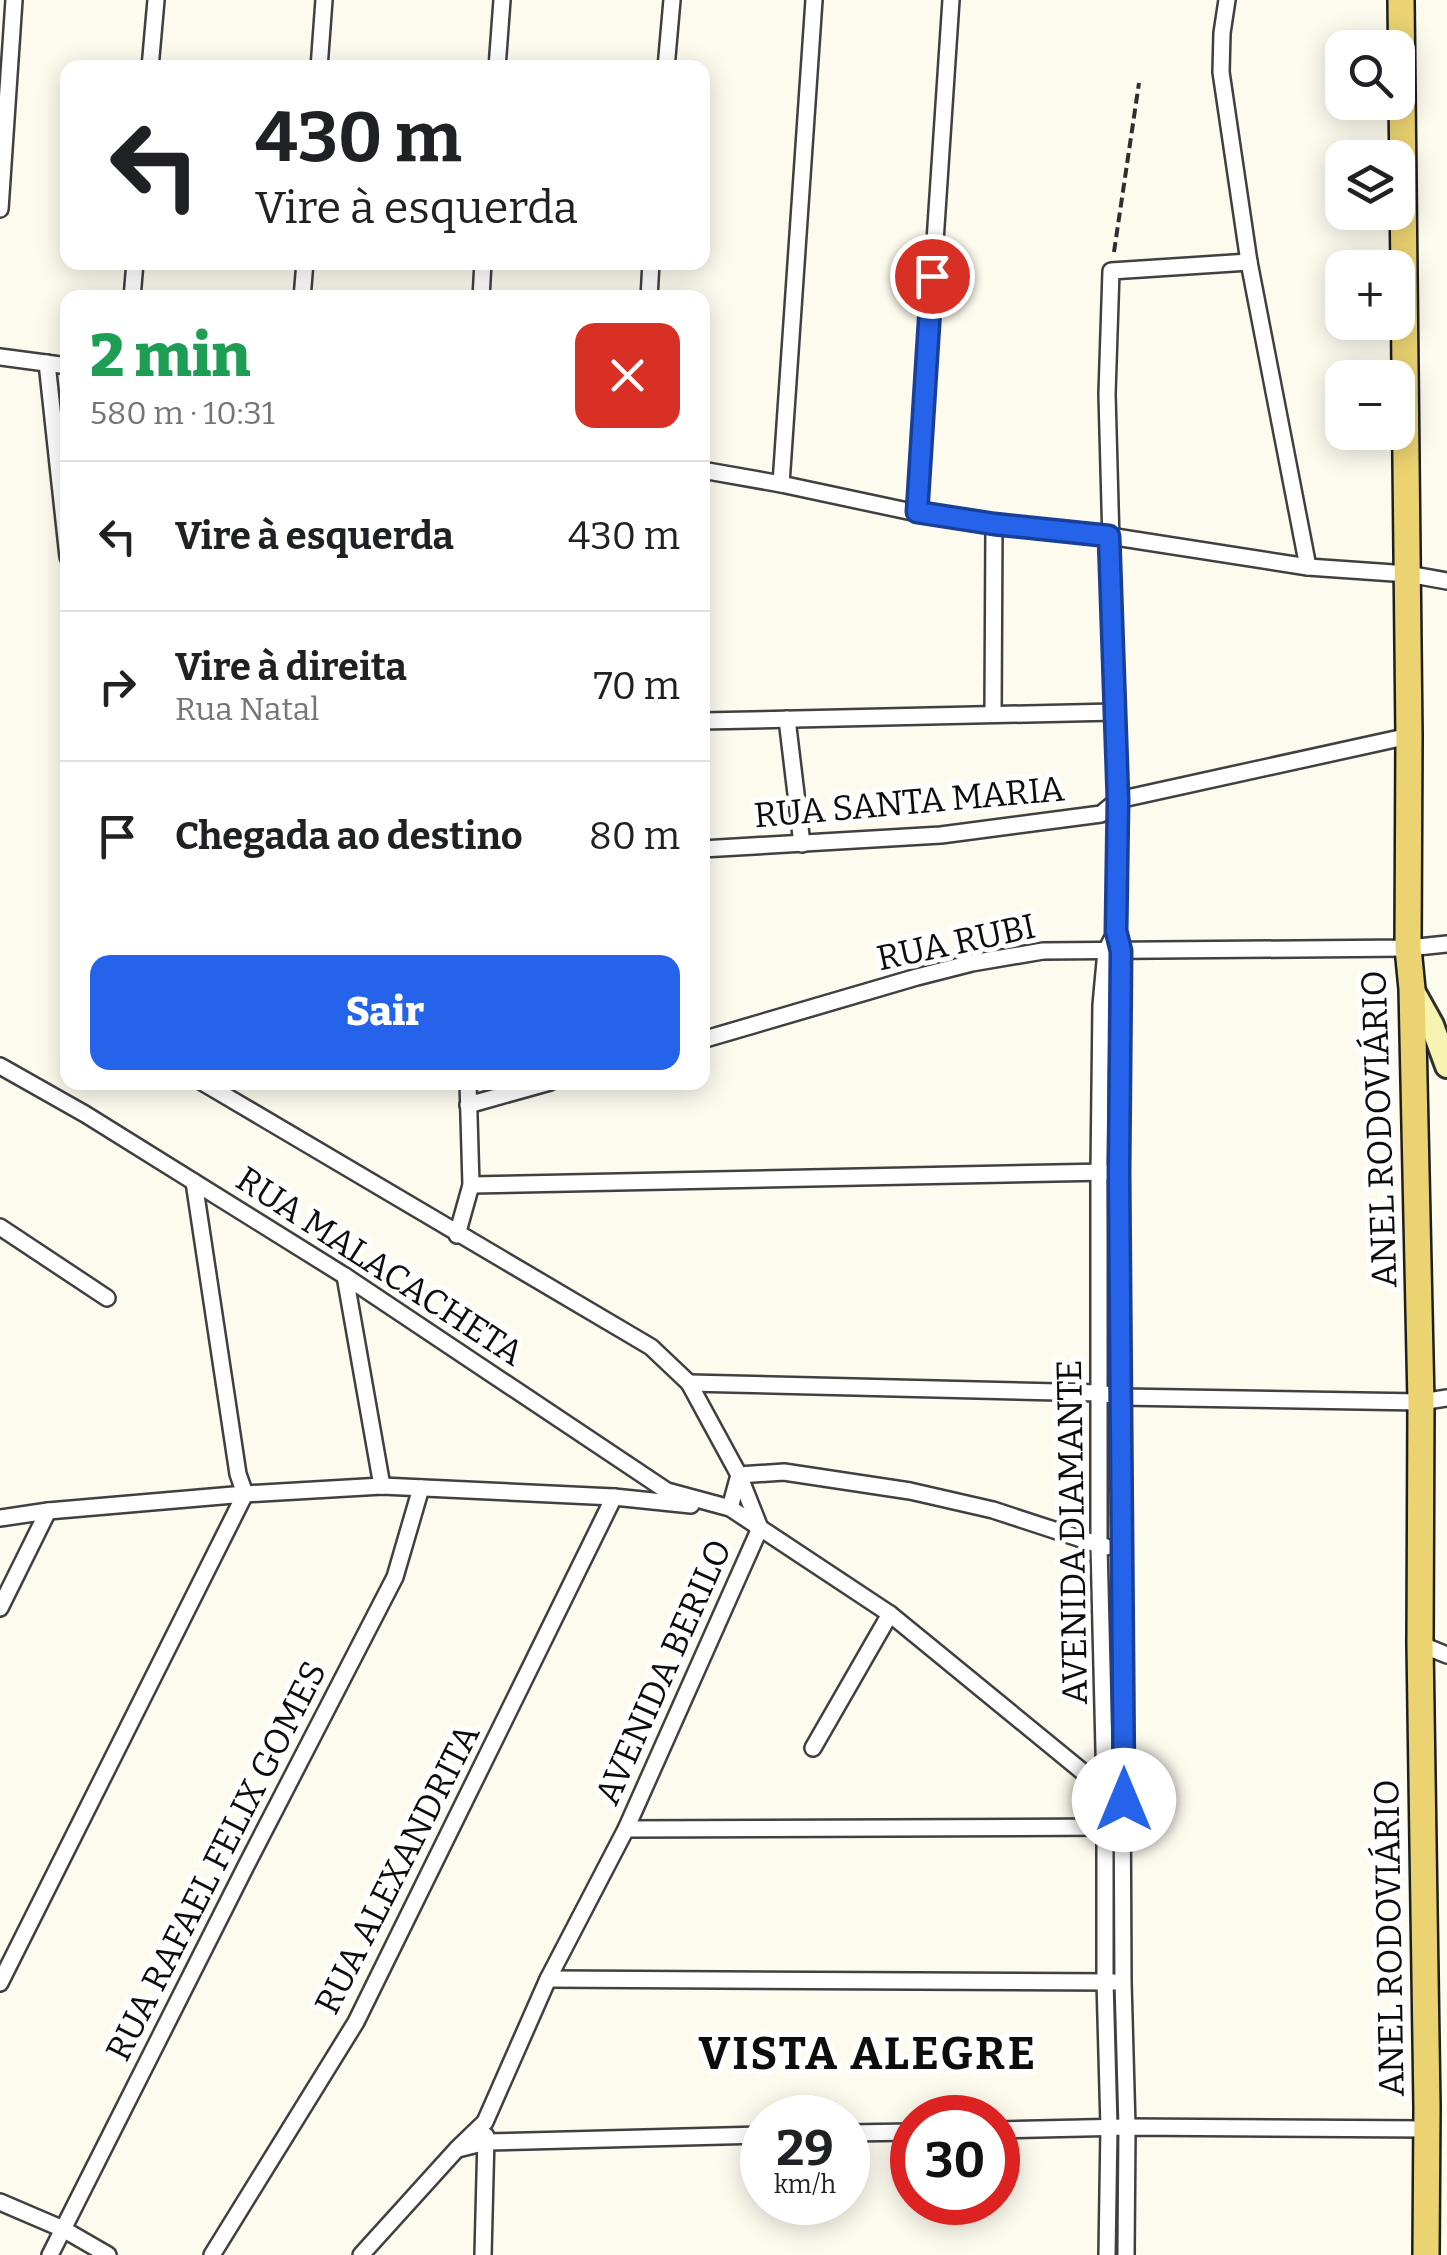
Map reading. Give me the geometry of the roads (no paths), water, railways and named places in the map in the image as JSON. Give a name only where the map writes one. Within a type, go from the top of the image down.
[{"type":"main road","name":"ANEL RODOVIÁRIO","points":[[1401,0],[1408,948],[1434,1400],[1420,1644],[1433,2114],[1426,2255]]},
{"type":"street","points":[[0,209],[14,0]]},
{"type":"street","points":[[151,60],[156,0]]},
{"type":"street","points":[[320,60],[324,0]]},
{"type":"street","points":[[498,60],[502,0]]},
{"type":"street","points":[[667,60],[672,0]]},
{"type":"street","points":[[781,484],[814,0]]},
{"type":"street","points":[[917,512],[951,0]]},
{"type":"street","points":[[1227,0],[1221,72],[1249,262],[1308,567]]},
{"type":"street","name":"AVENIDA DIAMANTE","points":[[1107,2255],[1100,1172],[1101,1005],[1116,931],[1118,800],[1107,394],[1112,272],[1249,262]]},
{"type":"street","points":[[0,357],[60,365]]},
{"type":"street","points":[[47,363],[60,483]]},
{"type":"street","points":[[710,471],[994,524],[1109,536],[1308,567],[1408,574],[1447,581]]},
{"type":"street","points":[[993,714],[994,524]]},
{"type":"street","points":[[710,721],[1115,712]]},
{"type":"street","points":[[787,719],[802,844]]},
{"type":"street","name":"RUA SANTA MARIA","points":[[710,850],[940,835],[1101,814],[1118,800],[1409,736]]},
{"type":"street","name":"RUA RUBI","points":[[710,1038],[917,976],[1044,951],[1408,948],[1447,944]]},
{"type":"street","name":"AVENIDA DIAMANTE","points":[[1113,951],[1119,1172],[1126,2255]]},
{"type":"street","points":[[1412,989],[1432,1025],[1447,1066]]},
{"type":"street","name":"RUA MALACACHETA","points":[[0,1066],[85,1114],[345,1276],[667,1490],[730,1508]]},
{"type":"street","name":"AVENIDA BERILO","points":[[215,1090],[651,1347],[689,1383],[739,1475],[760,1528],[626,1829],[548,1979],[485,2122],[361,2255]]},
{"type":"street","points":[[458,1235],[471,1185],[468,1090]]},
{"type":"street","points":[[468,1105],[521,1090]]},
{"type":"street","points":[[471,1185],[1119,1172]]},
{"type":"street","points":[[0,1983],[245,1494],[238,1474],[194,1182]]},
{"type":"street","points":[[0,1226],[107,1298]]},
{"type":"street","points":[[345,1276],[382,1486]]},
{"type":"street","points":[[689,1383],[1100,1393],[1121,1397],[1434,1400]]},
{"type":"street","points":[[730,1508],[739,1475],[784,1472],[992,1510],[1100,1546],[1122,1549]]},
{"type":"street","points":[[0,1518],[245,1494],[382,1486],[730,1508],[890,1614],[1105,1790],[1124,1800]]},
{"type":"street","name":"RUA RAFAEL FELIX GOMES","points":[[50,2255],[396,1577],[420,1488]]},
{"type":"street","name":"RUA ALEXANDRITA","points":[[212,2255],[356,2022],[614,1498]]},
{"type":"street","points":[[0,1608],[48,1511]]},
{"type":"street","points":[[813,1748],[890,1614]]},
{"type":"street","points":[[1420,1644],[1447,1655]]},
{"type":"street","points":[[626,1829],[1123,1826]]},
{"type":"street","points":[[548,1979],[1122,1982]]},
{"type":"street","points":[[1020,2129],[1433,2114]]},
{"type":"street","points":[[483,2255],[485,2122]]},
{"type":"street","points":[[457,2150],[486,2142],[740,2136]]},
{"type":"street","points":[[0,2202],[63,2229],[108,2255]]},
{"type":"district","name":"VISTA ALEGRE","points":[[868,2054]]}]
